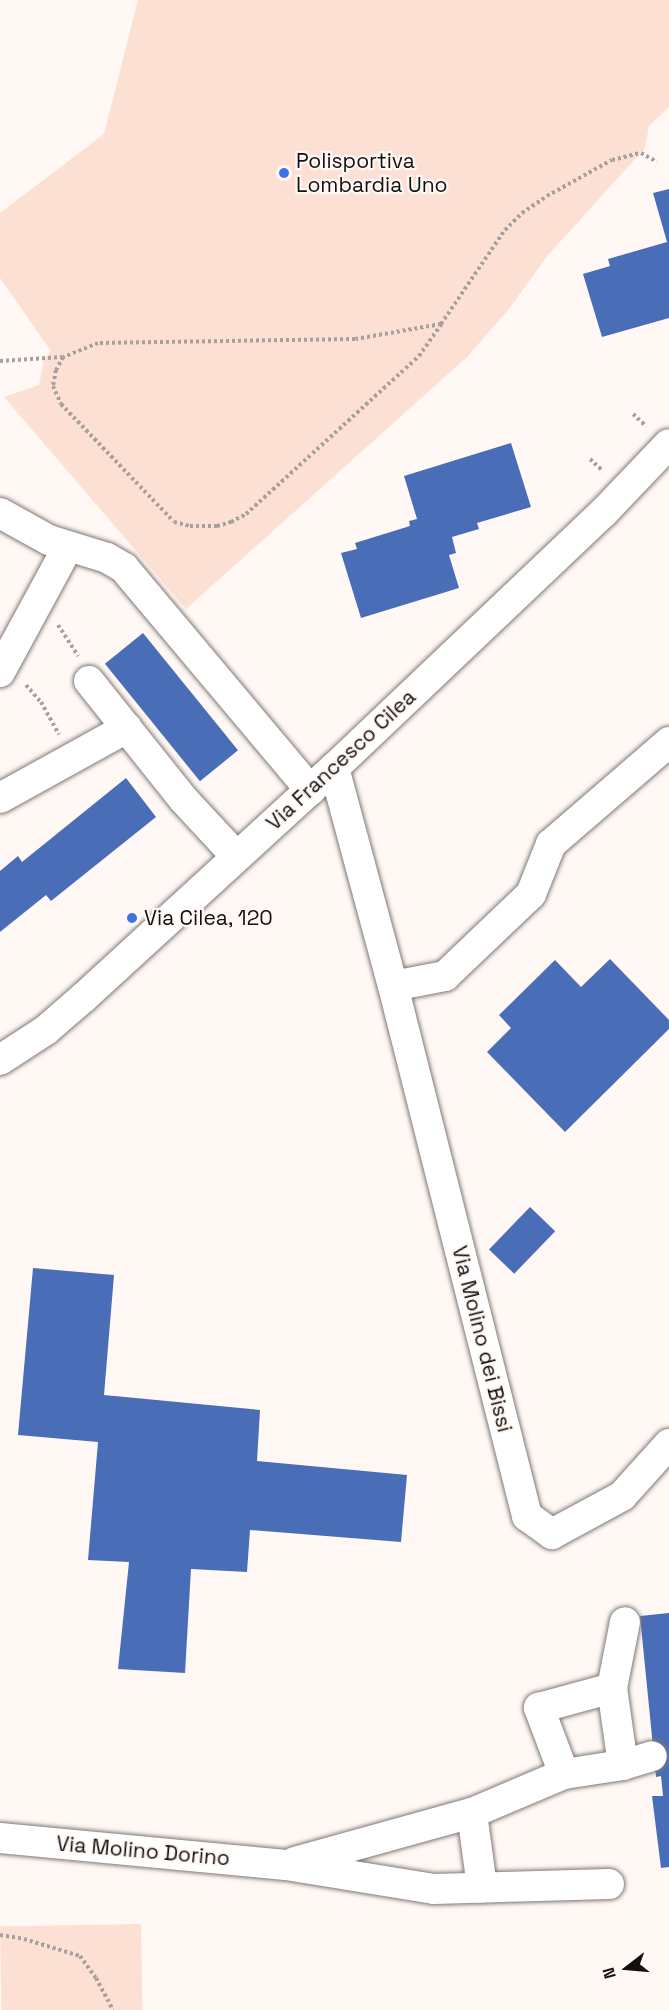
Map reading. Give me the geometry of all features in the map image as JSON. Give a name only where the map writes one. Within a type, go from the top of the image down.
[{"type":"street","name":"Via Francesco Cilea","points":[[0,1060],[46,1030],[76,1004],[334,768],[603,513],[658,436]]},
{"type":"street","points":[[0,513],[49,540],[107,558],[124,568],[310,790]]},
{"type":"street","points":[[1,670],[68,547]]},
{"type":"street","points":[[89,681],[184,800],[236,856]]},
{"type":"street","points":[[0,798],[126,728]]},
{"type":"street","points":[[393,986],[445,976],[531,894],[551,844],[669,742]]},
{"type":"street","name":"Via Molino dei Bissi","points":[[334,768],[393,986],[527,1516],[552,1534],[622,1496],[669,1444]]},
{"type":"street","points":[[623,1765],[612,1688],[625,1622]]},
{"type":"street","points":[[564,1774],[539,1708],[612,1688]]},
{"type":"street","points":[[286,1865],[472,1813],[564,1774],[623,1765],[652,1756]]},
{"type":"street","points":[[472,1813],[482,1887]]},
{"type":"street","name":"Via Molino Dorino","points":[[0,1838],[286,1865]]},
{"type":"street","points":[[286,1865],[434,1889],[609,1884]]},
{"type":"path","points":[[63,357],[56,370],[53,386],[61,404],[174,522],[190,526],[217,526],[246,514],[392,384],[419,356],[505,230],[522,213],[547,196],[612,160],[641,153],[657,162]]},
{"type":"path","points":[[0,361],[63,357],[98,343],[355,339],[441,324]]},
{"type":"path","points":[[633,414],[658,436]]},
{"type":"path","points":[[590,459],[604,472]]},
{"type":"path","points":[[34,610],[60,627],[87,670],[89,681]]},
{"type":"path","points":[[1,670],[18,679],[35,694],[71,759]]},
{"type":"path","points":[[0,1935],[24,1939],[80,1956],[96,1978],[113,2010]]},
{"type":"shaded area","points":[[138,0],[669,0],[669,107],[649,126],[645,148],[548,255],[509,309],[467,357],[186,609],[4,397],[39,385],[44,360],[51,351],[0,278],[0,213],[104,134]]},
{"type":"shaded area","points":[[141,1924],[143,2010],[1,2010],[0,1926]]},
{"type":"building","points":[[669,189],[669,318],[602,337],[583,274],[610,266],[608,259],[667,242],[653,193]]},
{"type":"building","points":[[511,443],[531,507],[477,523],[479,529],[452,537],[456,553],[449,555],[459,588],[361,618],[341,553],[357,549],[355,543],[410,526],[409,521],[417,519],[404,476]]},
{"type":"building","points":[[143,633],[238,750],[200,781],[105,664]]},
{"type":"building","points":[[126,778],[156,817],[51,901],[46,895],[0,932],[0,871],[18,856],[22,862]]},
{"type":"building","points":[[610,959],[669,1020],[669,1029],[565,1132],[487,1052],[511,1028],[499,1015],[555,960],[581,987]]},
{"type":"building","points":[[530,1207],[555,1231],[514,1274],[489,1249]]},
{"type":"building","points":[[33,1268],[114,1275],[104,1395],[260,1410],[257,1461],[407,1475],[401,1542],[250,1530],[247,1572],[191,1569],[185,1673],[118,1669],[129,1562],[88,1560],[98,1442],[18,1435]]},
{"type":"building","points":[[669,1613],[669,1867],[661,1868],[652,1796],[663,1796],[661,1776],[656,1777],[640,1616]]},
{"type":"place","name":"Polisportiva Lombardia Uno","points":[[284,173]]},
{"type":"place","name":"Via Cilea, 120","points":[[132,918]]}]
